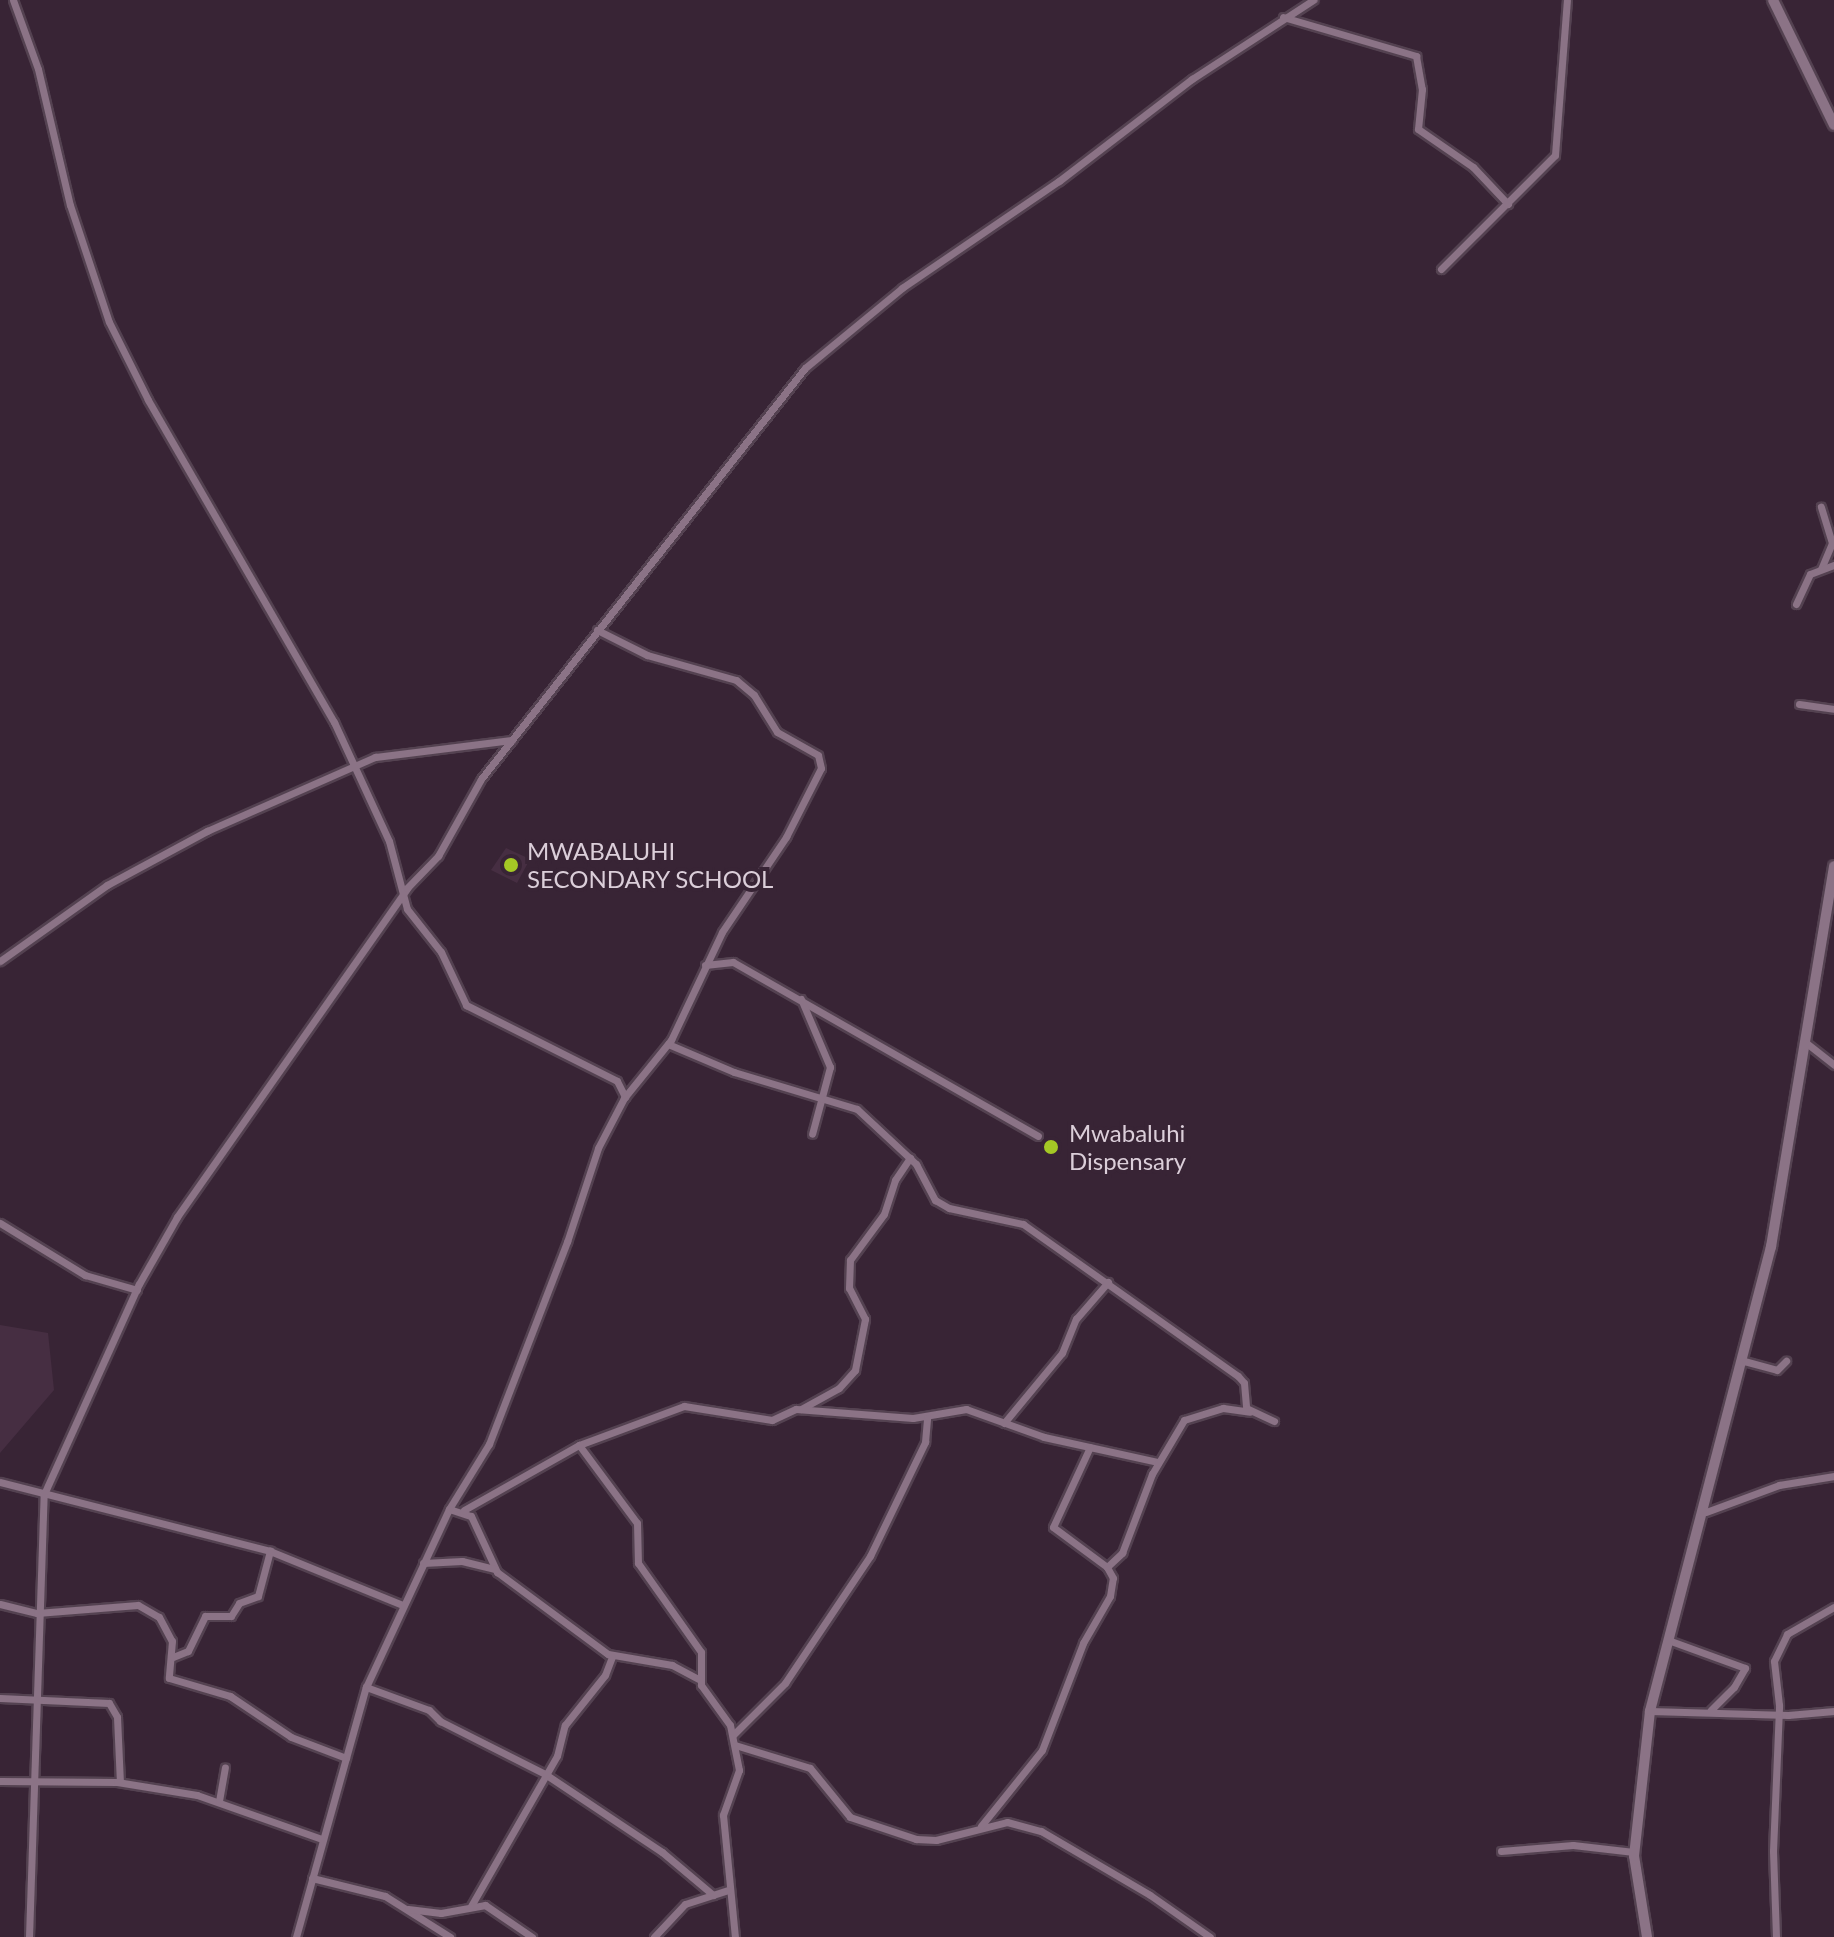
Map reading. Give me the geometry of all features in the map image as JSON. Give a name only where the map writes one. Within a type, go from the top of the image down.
[{"type":"street","points":[[13,0],[48,105],[70,205],[109,322],[356,766],[393,853],[407,909],[441,952],[466,1005],[617,1081],[625,1097]]},
{"type":"street","points":[[29,1937],[37,1613],[44,1494],[137,1290],[177,1217],[403,893],[438,856],[472,793],[597,630],[822,351],[902,288],[1062,179],[1150,109],[1283,17],[1313,0]]},
{"type":"street","points":[[1441,269],[1556,152],[1567,0]]},
{"type":"street","points":[[1773,0],[1834,125]]},
{"type":"street","points":[[1283,17],[1416,56],[1422,89],[1418,129],[1473,167],[1508,204]]},
{"type":"street","points":[[1821,507],[1832,543],[1821,569]]},
{"type":"street","points":[[1796,604],[1806,579],[1834,565]]},
{"type":"street","points":[[296,1937],[366,1687],[449,1509],[489,1444],[567,1242],[598,1148],[625,1097],[668,1044],[705,965],[786,837],[819,775],[821,762],[812,751],[777,732],[754,695],[736,680],[647,655],[597,630]]},
{"type":"street","points":[[1799,704],[1834,709]]},
{"type":"street","points":[[0,961],[107,885],[207,831],[356,766],[393,752],[469,748],[512,740]]},
{"type":"street","points":[[1647,1937],[1634,1852],[1650,1711],[1706,1512],[1771,1247],[1834,866]]},
{"type":"street","points":[[705,965],[733,962],[800,997],[1038,1136]]},
{"type":"street","points":[[800,997],[829,1061],[824,1097],[812,1134]]},
{"type":"street","points":[[1805,1042],[1834,1065]]},
{"type":"street","points":[[668,1044],[734,1072],[857,1109],[888,1143],[910,1158],[929,1195],[943,1205],[1016,1221],[1108,1282],[1242,1380],[1244,1405],[1252,1412]]},
{"type":"street","points":[[449,1509],[464,1510],[579,1445],[680,1407],[768,1420],[800,1409],[839,1388],[855,1370],[865,1319],[849,1288],[850,1260],[884,1214],[892,1186],[910,1158]]},
{"type":"street","points":[[0,1223],[85,1275],[137,1290]]},
{"type":"street","points":[[1004,1423],[1062,1353],[1076,1319],[1108,1282]]},
{"type":"street","points":[[1744,1361],[1777,1370],[1786,1361]]},
{"type":"street","points":[[1107,1567],[1122,1553],[1158,1462],[1187,1417],[1223,1408],[1252,1412],[1274,1421]]},
{"type":"street","points":[[800,1409],[927,1418],[966,1409],[1090,1447],[1158,1462]]},
{"type":"street","points":[[733,1735],[785,1683],[870,1556],[926,1439],[927,1418]]},
{"type":"street","points":[[579,1445],[637,1523],[638,1563],[701,1652],[700,1680]]},
{"type":"street","points":[[980,1827],[1042,1750],[1083,1643],[1110,1596],[1113,1578],[1107,1567],[1053,1527],[1090,1447]]},
{"type":"street","points":[[1706,1512],[1779,1485],[1834,1476]]},
{"type":"street","points":[[0,1482],[270,1551],[402,1605]]},
{"type":"street","points":[[464,1510],[495,1569]]},
{"type":"street","points":[[173,1657],[188,1651],[205,1616],[231,1616],[239,1603],[258,1596],[270,1551]]},
{"type":"street","points":[[423,1563],[462,1561],[495,1569],[612,1657],[672,1665],[700,1680],[733,1735],[739,1770],[723,1815],[730,1847],[728,1890],[735,1937]]},
{"type":"street","points":[[0,1604],[37,1613],[133,1603],[159,1617],[172,1641],[173,1657],[167,1673],[172,1680],[230,1696],[291,1737],[346,1758]]},
{"type":"street","points":[[1776,1937],[1778,1715],[1774,1661],[1780,1643],[1805,1621],[1834,1607]]},
{"type":"street","points":[[1668,1640],[1745,1668],[1711,1710]]},
{"type":"street","points":[[471,1906],[557,1756],[565,1725],[605,1675],[612,1657]]},
{"type":"street","points":[[366,1687],[429,1710],[440,1721],[545,1774],[662,1852],[713,1895]]},
{"type":"street","points":[[0,1698],[103,1701],[114,1707],[120,1782]]},
{"type":"street","points":[[1650,1711],[1711,1710],[1778,1715],[1834,1711]]},
{"type":"street","points":[[735,1745],[810,1768],[837,1806],[857,1820],[926,1840],[1007,1822],[1041,1831],[1150,1895],[1210,1937]]},
{"type":"street","points":[[219,1801],[225,1768]]},
{"type":"street","points":[[0,1781],[120,1782],[219,1801],[322,1839]]},
{"type":"street","points":[[1501,1851],[1573,1845],[1634,1852]]},
{"type":"street","points":[[312,1878],[385,1896],[450,1937]]},
{"type":"street","points":[[654,1937],[685,1904],[728,1890]]},
{"type":"street","points":[[408,1909],[449,1912],[471,1906],[492,1908],[532,1937]]},
{"type":"shaded area","name":"MWABALUHI SECONDARY SCHOOL","points":[[506,848],[530,859],[517,883],[491,870]]},
{"type":"shaded area","points":[[0,1325],[48,1333],[54,1390],[0,1453]]},
{"type":"place","name":"MWABALUHI SECONDARY SCHOOL","points":[[511,865]]},
{"type":"place","name":"Mwabaluhi Dispensary","points":[[1051,1147]]}]
